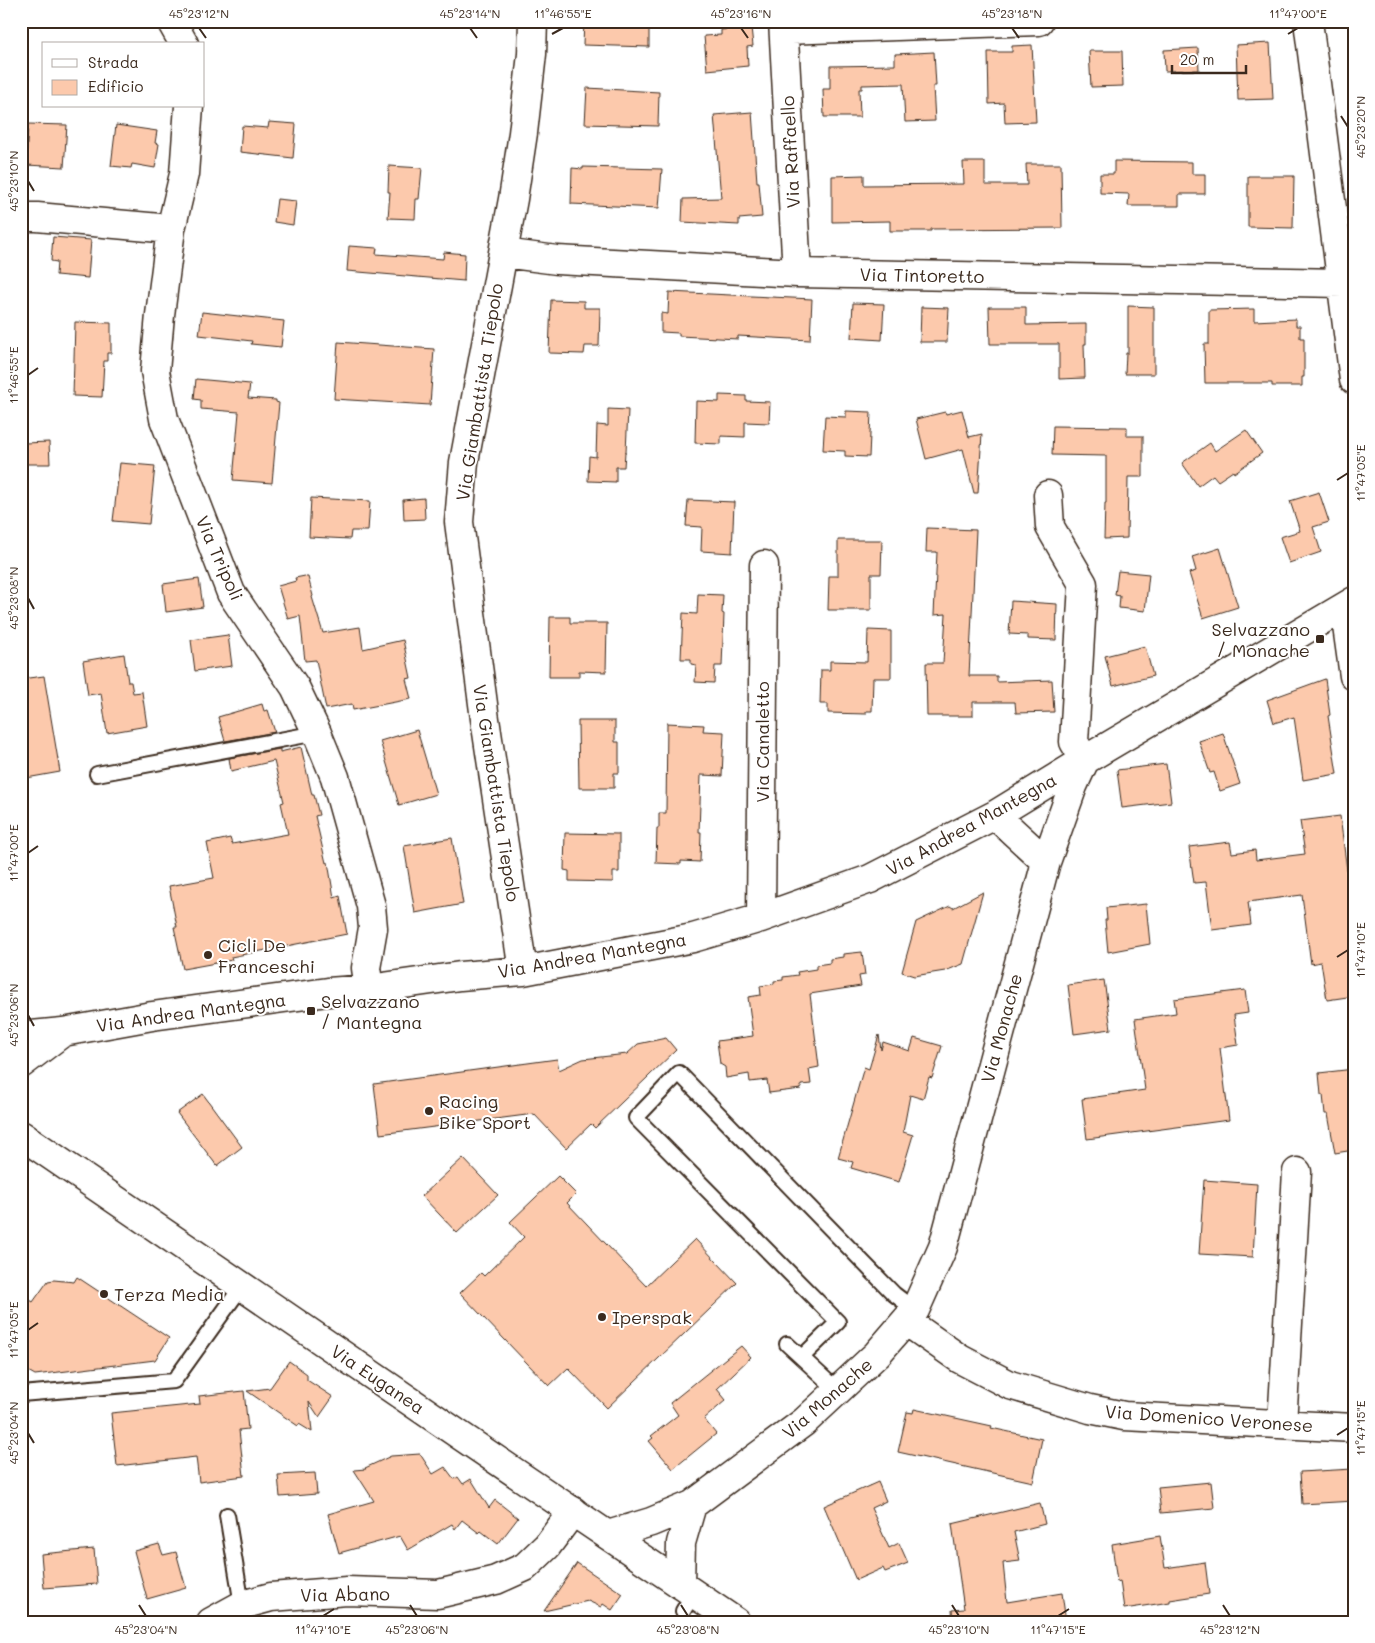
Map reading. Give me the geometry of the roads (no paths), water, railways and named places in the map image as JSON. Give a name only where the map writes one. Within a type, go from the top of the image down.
[{"type":"street","points":[[171,21],[183,42]]},
{"type":"street","name":"Via Giambattista Tiepolo","points":[[523,971],[485,719],[459,522],[464,462],[523,133],[532,54],[533,21]]},
{"type":"street","name":"Via Raffaello","points":[[797,273],[783,26],[1039,21]]},
{"type":"street","points":[[1308,21],[1354,380]]},
{"type":"street","name":"Via Tripoli","points":[[189,108],[184,174],[171,229],[155,372],[164,418],[231,593],[295,687],[318,733],[335,777],[371,906],[373,928],[366,968],[369,989]]},
{"type":"street","points":[[21,217],[171,229]]},
{"type":"street","name":"Via Tintoretto","points":[[503,253],[557,260],[797,273],[1342,282]]},
{"type":"street","points":[[1048,495],[1050,527],[1083,584],[1074,742],[1085,760],[1346,606],[1354,676]]},
{"type":"street","name":"Via Canaletto","points":[[761,918],[764,565]]},
{"type":"street","name":"Via Andrea Mantegna","points":[[21,1036],[63,1032],[152,1016],[328,992],[369,989],[460,976],[523,971],[693,938],[761,918],[870,880],[995,815],[1085,760]]},
{"type":"street","name":"Via Monache","points":[[608,1535],[651,1522],[692,1505],[804,1422],[877,1354],[910,1316],[943,1247],[1046,862],[1073,786],[1085,760]]},
{"type":"street","points":[[995,815],[1046,862]]},
{"type":"street","name":"Via Andrea Mantegna","points":[[22,1066],[63,1032]]},
{"type":"street","name":"Via Euganea","points":[[24,1143],[242,1286],[573,1511],[608,1535],[686,1596],[736,1622]]},
{"type":"street","points":[[1282,1424],[1297,1172]]},
{"type":"street","name":"Via Domenico Veronese","points":[[910,1316],[960,1359],[1010,1385],[1090,1409],[1124,1416],[1354,1428]]},
{"type":"street","points":[[686,1596],[681,1543],[692,1505]]},
{"type":"street","name":"Via Abano","points":[[211,1622],[242,1605],[271,1597],[347,1591],[438,1594],[496,1580],[525,1567],[547,1546],[573,1511]]},
{"type":"lane","points":[[97,774],[318,733]]},
{"type":"lane","points":[[802,1357],[838,1322],[636,1118],[679,1073],[894,1294],[910,1316]]},
{"type":"lane","points":[[21,1394],[174,1381],[242,1286]]},
{"type":"lane","points":[[787,1344],[838,1391]]},
{"type":"lane","points":[[227,1514],[242,1605]]},
{"type":"place","name":"Selvazzano / Monache","points":[[1320,639]]},
{"type":"place","name":"Cicli De Franceschi","points":[[208,955]]},
{"type":"place","name":"Selvazzano / Mantegna","points":[[311,1011]]},
{"type":"place","name":"Racing Bike Sport","points":[[429,1111]]},
{"type":"place","name":"Terza Media","points":[[104,1294]]},
{"type":"place","name":"Iperspak","points":[[602,1317]]}]
